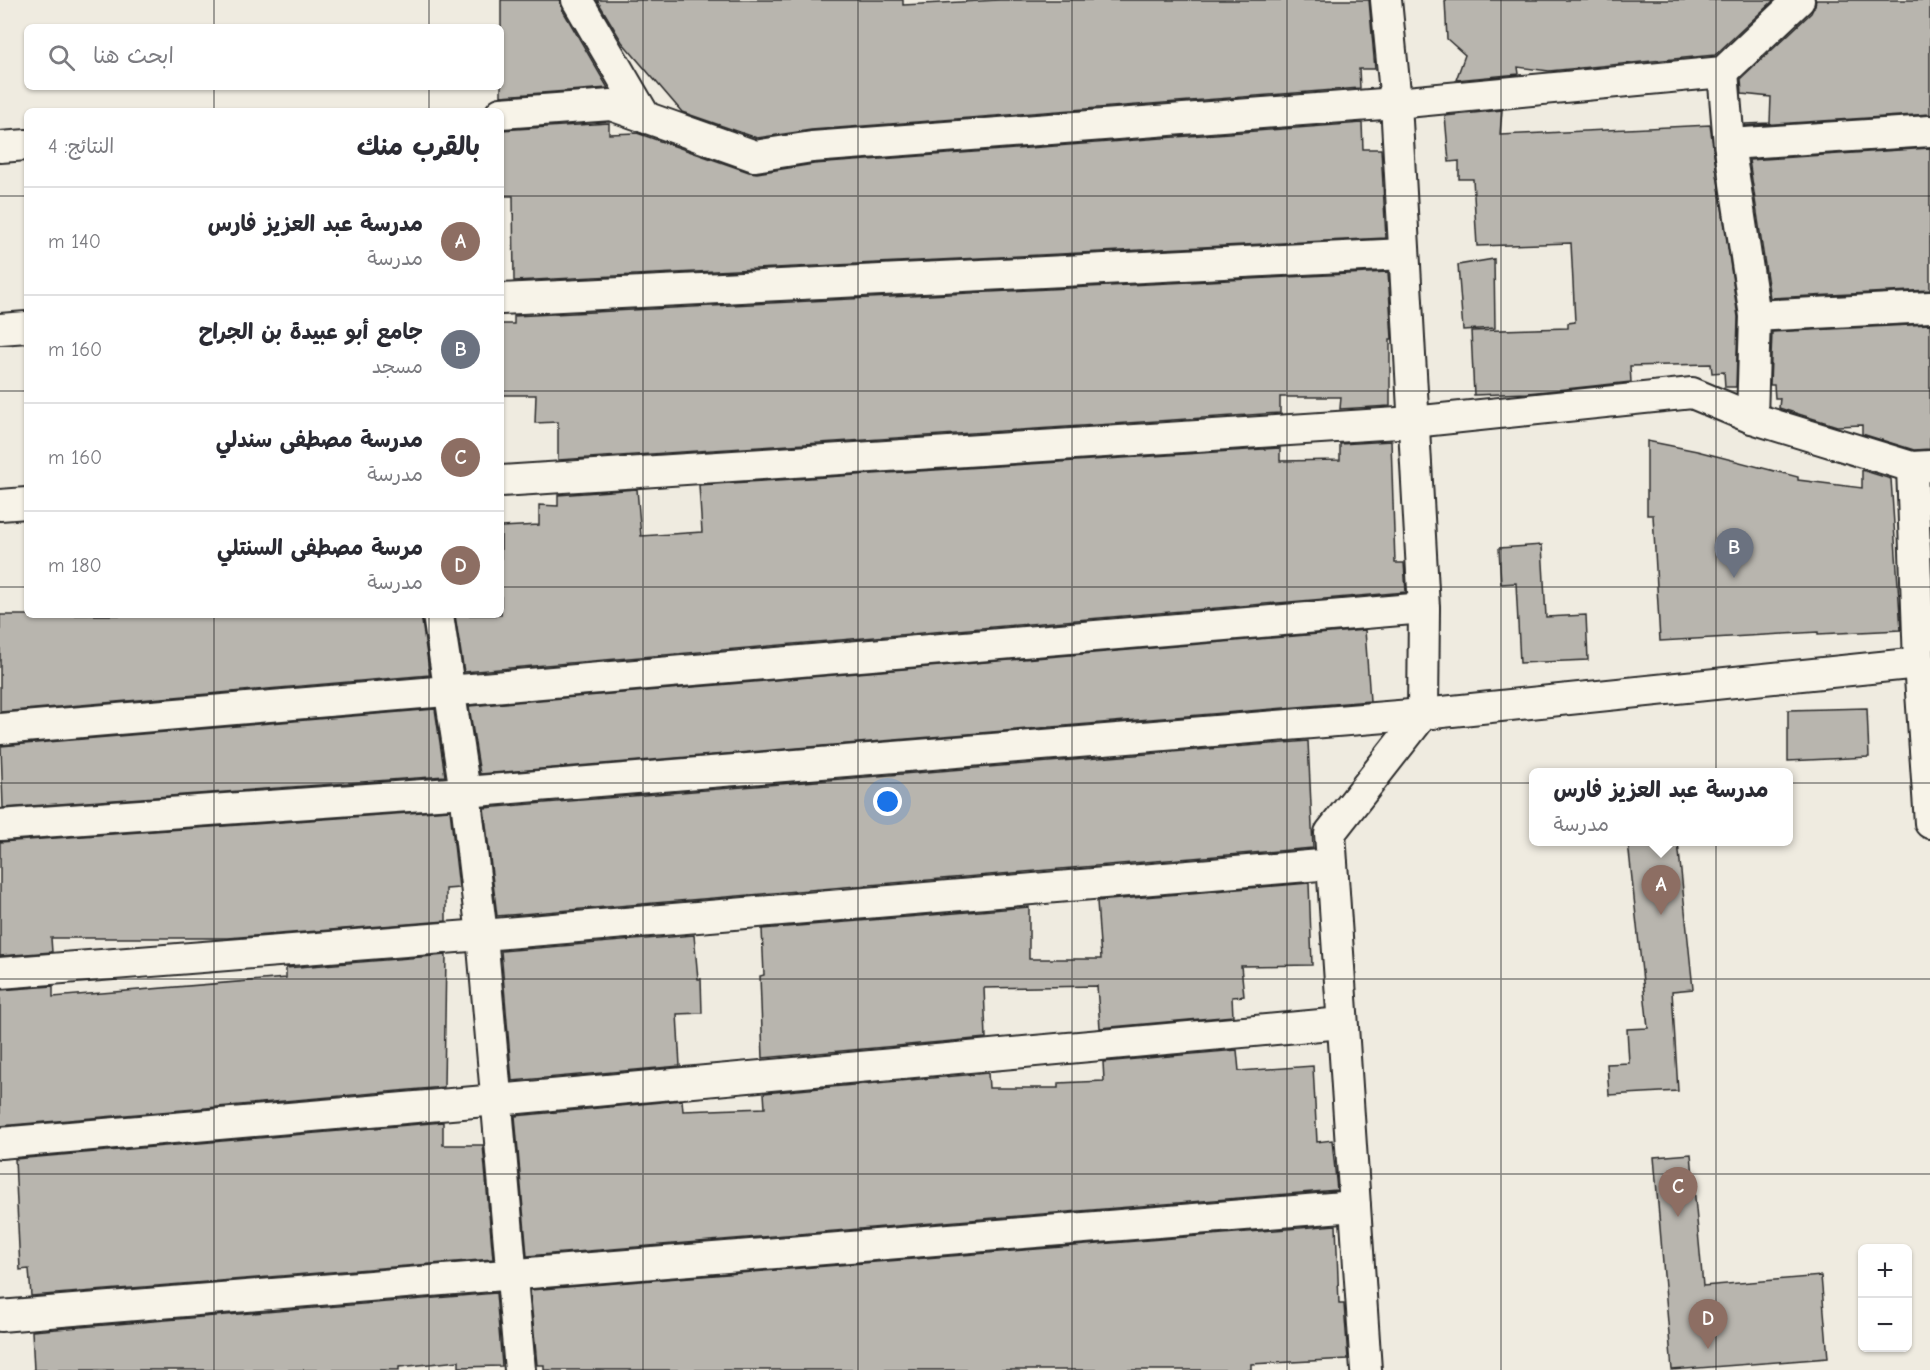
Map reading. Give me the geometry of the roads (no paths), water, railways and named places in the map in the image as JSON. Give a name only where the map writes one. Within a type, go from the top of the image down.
[{"type":"street","points":[[577,0],[646,118]]},
{"type":"street","points":[[1366,1370],[1330,833],[1423,714],[1424,609],[1396,103],[1386,0]]},
{"type":"street","points":[[504,113],[611,105],[755,156],[812,147],[1396,103],[1723,72],[1799,0]]},
{"type":"street","points":[[1723,72],[1729,144],[1755,316],[1752,418]]},
{"type":"street","points":[[1729,144],[1930,131]]},
{"type":"street","points":[[0,147],[24,145]]},
{"type":"street","points":[[504,299],[1404,254]]},
{"type":"street","points":[[1755,316],[1930,307]]},
{"type":"street","points":[[0,329],[24,327]]},
{"type":"street","points":[[504,481],[1413,422],[1692,393],[1752,418],[1921,467],[1919,663],[1930,823]]},
{"type":"street","points":[[0,504],[24,503]]},
{"type":"street","points":[[0,729],[1424,609]]},
{"type":"street","points":[[438,618],[465,792],[482,935],[520,1370]]},
{"type":"street","points":[[0,825],[465,792],[1423,714],[1919,663]]},
{"type":"street","points":[[0,973],[1332,864]]},
{"type":"street","points":[[0,1143],[1342,1023]]},
{"type":"street","points":[[0,1316],[1354,1206]]},
{"type":"place","name":"جامع أبو عبيدة بن الجراح","points":[[1734,578]]},
{"type":"place","name":"مدرسة عبد العزيز فارس","points":[[1661,915]]},
{"type":"place","name":"مدرسة مصطفى سندلي","points":[[1678,1217]]},
{"type":"place","name":"مرسة مصطفى السنتلي","points":[[1708,1349]]}]
